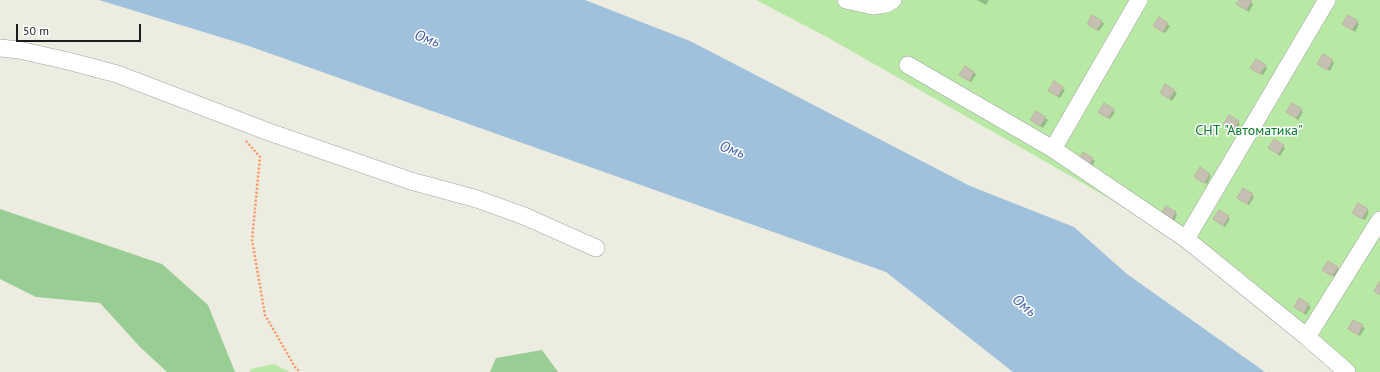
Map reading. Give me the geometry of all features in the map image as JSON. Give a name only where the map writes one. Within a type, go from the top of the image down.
[{"type":"lane","points":[[846,0],[874,6],[886,4],[893,0]]},
{"type":"lane","points":[[1053,149],[1138,0]]},
{"type":"lane","points":[[1186,239],[1327,0]]},
{"type":"lane","points":[[0,48],[19,50],[117,74],[270,132],[411,181],[484,201],[524,216],[596,248]]},
{"type":"lane","points":[[908,65],[1053,149],[1186,239],[1307,337],[1347,372]]},
{"type":"lane","points":[[1307,337],[1380,220]]},
{"type":"path","points":[[241,136],[260,157],[252,240],[265,315],[295,367],[300,372]]},
{"type":"green space","name":"СНТ \"Автоматика\"","points":[[756,0],[1380,0],[1380,372],[1343,372],[1184,243],[1081,182],[825,36]]},
{"type":"green space","points":[[0,209],[162,264],[208,305],[235,372],[167,372],[140,347],[100,303],[36,297],[0,279]]},
{"type":"green space","points":[[542,350],[558,372],[490,372],[496,358]]},
{"type":"green space","points":[[274,364],[290,372],[250,372],[251,369]]},
{"type":"water","name":"Омь","points":[[99,0],[585,0],[690,41],[970,186],[1074,227],[1127,274],[1265,372],[1013,372],[886,272],[246,45]]},
{"type":"building","points":[[1239,0],[1252,1],[1246,10],[1236,4]]},
{"type":"building","points":[[1092,15],[1102,21],[1097,30],[1087,24]]},
{"type":"building","points":[[1348,15],[1358,21],[1352,30],[1342,24]]},
{"type":"building","points":[[1159,17],[1168,23],[1163,32],[1153,26]]},
{"type":"building","points":[[1323,54],[1333,60],[1327,70],[1317,64]]},
{"type":"building","points":[[1256,59],[1266,65],[1260,74],[1250,68]]},
{"type":"building","points":[[965,66],[974,72],[969,81],[959,75]]},
{"type":"building","points":[[1054,81],[1063,87],[1058,96],[1048,91]]},
{"type":"building","points":[[1165,84],[1175,90],[1169,99],[1160,93]]},
{"type":"building","points":[[1104,103],[1114,109],[1108,118],[1098,112]]},
{"type":"building","points":[[1292,103],[1302,109],[1296,118],[1286,112]]},
{"type":"building","points":[[1036,111],[1046,117],[1040,126],[1030,120]]},
{"type":"building","points":[[1229,115],[1239,121],[1233,130],[1223,125]]},
{"type":"building","points":[[1274,139],[1284,145],[1278,154],[1268,148]]},
{"type":"building","points":[[1083,152],[1093,158],[1088,168],[1078,162]]},
{"type":"building","points":[[1200,167],[1210,174],[1204,183],[1194,177]]},
{"type":"building","points":[[1243,188],[1253,194],[1247,204],[1237,198]]},
{"type":"building","points":[[1358,203],[1368,209],[1362,219],[1352,213]]},
{"type":"building","points":[[1166,206],[1176,212],[1170,222],[1160,216]]},
{"type":"building","points":[[1219,210],[1229,216],[1223,226],[1213,219]]},
{"type":"building","points":[[1328,261],[1338,267],[1332,276],[1322,270]]},
{"type":"building","points":[[1379,282],[1380,283],[1380,295],[1374,291]]},
{"type":"building","points":[[1299,298],[1309,304],[1304,313],[1294,307]]},
{"type":"building","points":[[1353,320],[1363,325],[1358,335],[1348,329]]}]
